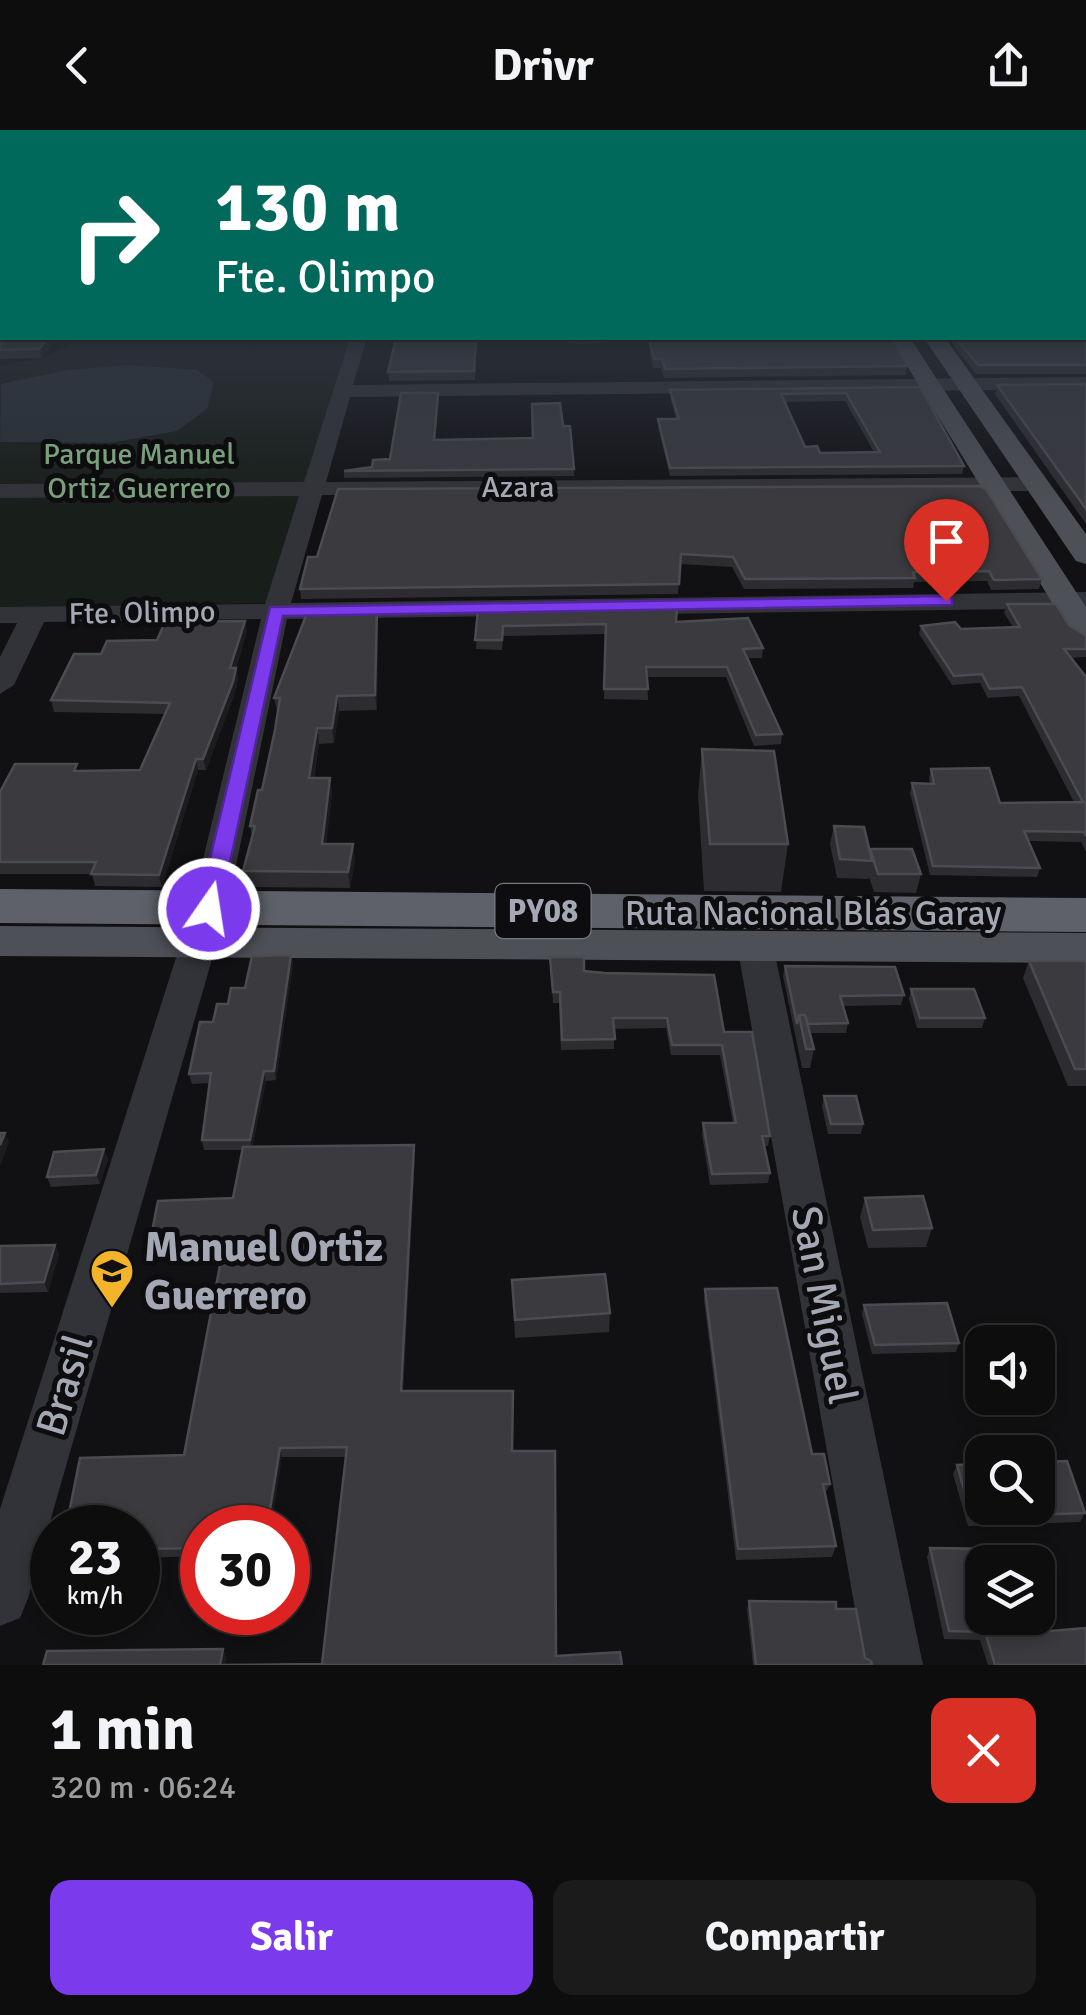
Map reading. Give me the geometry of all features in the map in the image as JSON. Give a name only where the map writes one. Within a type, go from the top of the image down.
[{"type":"highway","name":"Ruta Nacional Blás Garay","points":[[0,906],[204,925],[1086,915]]},
{"type":"main road","points":[[918,366],[993,486],[1075,600],[1086,632]]},
{"type":"main road","points":[[955,366],[1086,555]]},
{"type":"main road","points":[[0,941],[204,925],[755,945],[1086,948]]},
{"type":"street","name":"Brasil","points":[[0,1598],[204,925],[276,611],[348,366]]},
{"type":"street","points":[[339,391],[1086,384]]},
{"type":"street","name":"Azara","points":[[0,491],[1037,484]]},
{"type":"street","name":"Fte. Olimpo","points":[[0,615],[1075,600]]},
{"type":"street","points":[[0,685],[34,614]]},
{"type":"street","name":"San Miguel","points":[[755,945],[894,1665]]},
{"type":"green space","name":"Parque Manuel Ortiz Guerrero","points":[[0,366],[344,366],[270,603],[0,608]]},
{"type":"shaded area","points":[[138,366],[197,370],[214,382],[207,409],[177,431],[110,443],[0,442],[1,384],[67,370]]},
{"type":"building","points":[[389,366],[474,366],[474,371],[388,372]]},
{"type":"building","points":[[664,366],[907,366],[665,369]]},
{"type":"building","points":[[1086,384],[1086,509],[997,385]]},
{"type":"building","points":[[920,387],[964,466],[670,468],[658,419],[679,419],[670,390]],"holes":[[[846,393],[880,452],[820,453],[817,446],[805,447],[781,394]]]},
{"type":"building","points":[[401,393],[438,393],[434,440],[533,438],[532,404],[560,403],[563,426],[570,426],[574,469],[344,471],[372,467],[373,460],[390,459]]},
{"type":"building","points":[[338,489],[986,489],[1042,579],[994,580],[989,571],[913,572],[915,578],[745,579],[733,557],[681,554],[679,584],[300,589],[308,557],[317,557]]},
{"type":"building","points":[[1007,604],[1056,604],[1069,625],[1086,636],[1086,649],[1064,649],[1086,677],[1086,836],[1084,832],[1024,831],[1040,868],[933,866],[912,783],[934,784],[931,769],[989,768],[1000,803],[1083,802],[1022,687],[990,689],[982,674],[954,676],[921,626],[955,622],[961,629],[1020,627]]},
{"type":"building","points":[[377,607],[375,695],[337,696],[332,728],[317,728],[309,778],[330,778],[322,844],[353,844],[348,872],[243,871],[255,826],[250,826],[258,790],[262,790],[275,730],[280,698],[274,698],[309,608]]},
{"type":"building","points":[[677,608],[676,622],[748,618],[763,648],[743,649],[782,734],[756,735],[727,667],[646,667],[648,689],[604,689],[606,624],[503,626],[502,640],[475,640],[478,610]]},
{"type":"building","points":[[245,621],[230,668],[236,668],[233,682],[203,759],[196,759],[159,875],[91,874],[96,862],[0,862],[0,792],[15,764],[77,764],[74,771],[140,770],[170,703],[51,700],[74,654],[101,654],[107,641],[157,640],[165,622]]},
{"type":"building","points":[[702,749],[774,751],[788,844],[710,844]]},
{"type":"building","points":[[834,826],[864,827],[872,861],[840,859]]},
{"type":"building","points":[[870,849],[912,849],[921,874],[878,874]]},
{"type":"building","points":[[291,955],[274,1071],[264,1071],[250,1140],[202,1140],[211,1073],[189,1074],[200,1022],[213,1022],[217,1004],[228,1004],[231,988],[245,988],[252,956]]},
{"type":"building","points":[[550,957],[584,957],[584,971],[714,975],[724,1032],[752,1032],[770,1136],[762,1136],[770,1173],[712,1174],[703,1123],[736,1123],[722,1045],[672,1045],[667,1018],[613,1018],[615,1039],[562,1040],[560,992],[553,992]]},
{"type":"building","points":[[1029,961],[1086,961],[1086,1069],[1075,1069]]},
{"type":"building","points":[[785,966],[895,967],[904,995],[840,996],[848,1023],[808,1024],[805,1015],[799,1015],[797,1024]]},
{"type":"building","points":[[911,989],[974,989],[985,1018],[920,1018]]},
{"type":"building","points":[[799,1015],[805,1015],[814,1049],[806,1049]]},
{"type":"building","points":[[824,1096],[856,1096],[863,1124],[831,1124]]},
{"type":"building","points":[[414,1145],[401,1391],[513,1391],[512,1451],[555,1451],[556,1656],[620,1652],[622,1665],[220,1665],[322,1664],[347,1447],[280,1448],[271,1505],[180,1505],[180,1548],[160,1549],[160,1505],[71,1505],[80,1458],[184,1455],[225,1239],[150,1242],[158,1201],[233,1198],[243,1147]]},
{"type":"building","points":[[104,1149],[96,1175],[47,1177],[54,1152]]},
{"type":"building","points":[[923,1196],[932,1228],[873,1230],[865,1198]]},
{"type":"building","points":[[55,1245],[44,1282],[0,1284],[0,1246]]},
{"type":"building","points":[[605,1274],[610,1313],[515,1320],[512,1280]]},
{"type":"building","points":[[777,1288],[812,1454],[824,1454],[830,1484],[823,1484],[836,1546],[738,1549],[705,1289]]},
{"type":"building","points":[[947,1303],[959,1343],[875,1345],[864,1305]]},
{"type":"building","points":[[1055,1461],[1067,1461],[1085,1513],[1055,1514]]},
{"type":"building","points":[[957,1465],[965,1465],[965,1493]]},
{"type":"building","points":[[930,1548],[965,1548],[965,1631],[949,1631]]},
{"type":"building","points":[[749,1601],[836,1602],[836,1609],[856,1609],[865,1658],[872,1665],[756,1665]]},
{"type":"building","points":[[1086,1628],[1086,1665],[995,1665],[986,1635],[1055,1635],[1055,1631]]},
{"type":"building","points":[[223,1649],[220,1665],[43,1665],[47,1651]]},
{"type":"place","name":"Manuel Ortiz Guerrero","points":[[112,1309]]},
{"type":"route","points":[[209,909],[276,611],[946,601]]}]
